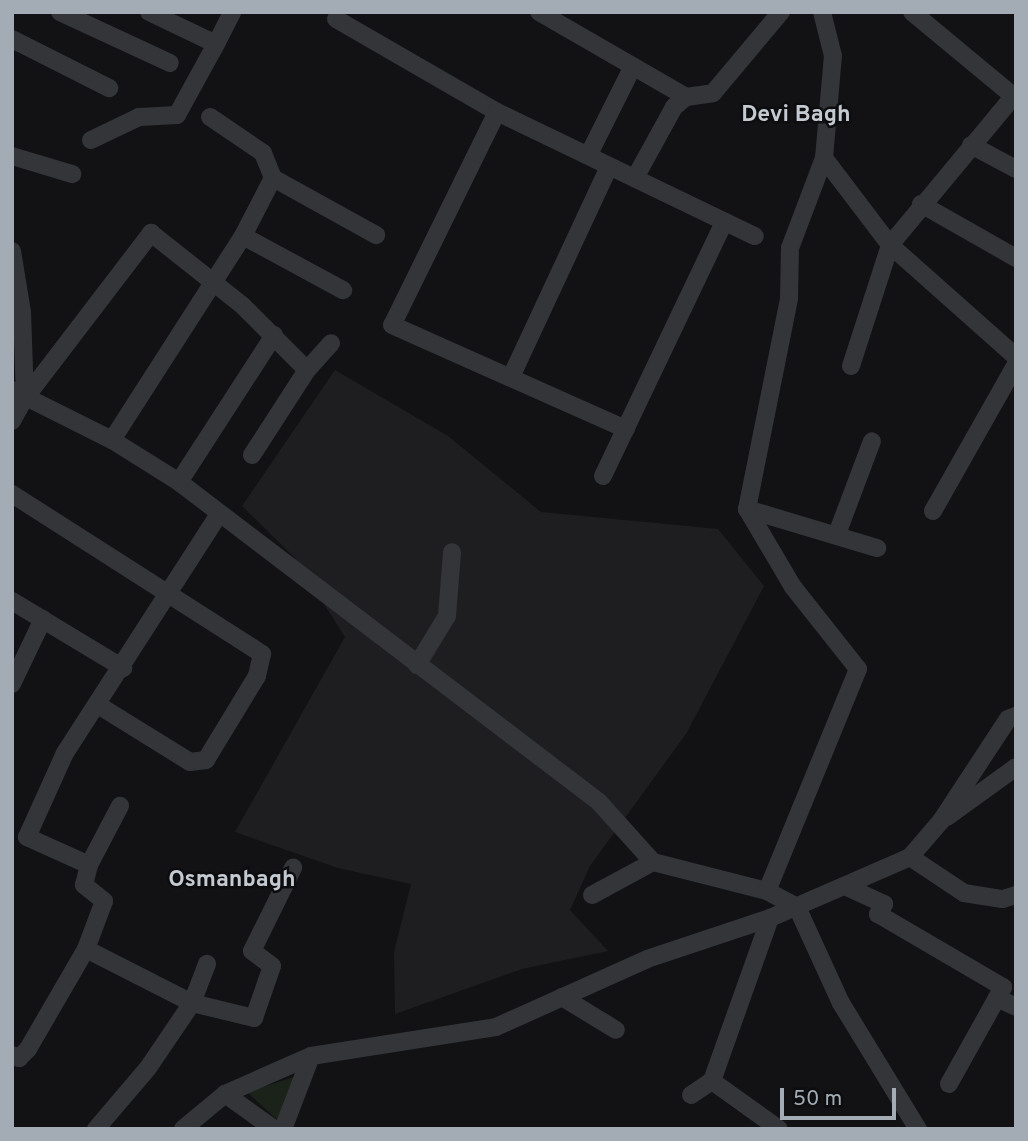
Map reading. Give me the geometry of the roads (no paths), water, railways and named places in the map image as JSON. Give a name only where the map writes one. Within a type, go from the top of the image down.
[{"type":"street","points":[[60,12],[170,63]]},
{"type":"street","points":[[149,12],[216,44]]},
{"type":"street","points":[[91,140],[139,117],[177,115],[232,12]]},
{"type":"street","points":[[539,12],[686,97]]},
{"type":"street","points":[[635,178],[674,107],[686,97],[713,93],[781,12]]},
{"type":"street","points":[[767,891],[858,669],[793,587],[747,509],[789,298],[790,248],[824,158],[833,56],[822,12]]},
{"type":"street","points":[[851,366],[890,244],[1014,95],[912,12]]},
{"type":"street","points":[[336,19],[497,112],[589,154],[608,169],[635,178],[723,224],[755,236]]},
{"type":"street","points":[[12,39],[109,89]]},
{"type":"street","points":[[589,154],[632,66]]},
{"type":"street","points":[[497,112],[393,325],[626,429]]},
{"type":"street","points":[[210,117],[262,153],[273,178],[376,235]]},
{"type":"street","points":[[971,145],[1016,169]]},
{"type":"street","points":[[12,156],[72,174]]},
{"type":"street","points":[[824,158],[890,244],[1016,356]]},
{"type":"street","points":[[511,377],[608,169]]},
{"type":"street","points":[[112,440],[243,236],[273,178]]},
{"type":"street","points":[[921,204],[1016,258]]},
{"type":"street","points":[[603,476],[723,224]]},
{"type":"street","points":[[18,394],[151,233],[214,281],[274,335],[307,370]]},
{"type":"street","points":[[243,236],[343,290]]},
{"type":"street","points":[[12,251],[17,310],[18,394],[12,421]]},
{"type":"street","points":[[179,482],[242,378],[274,335]]},
{"type":"street","points":[[252,455],[307,370],[331,343]]},
{"type":"street","points":[[933,511],[1016,364]]},
{"type":"street","points":[[18,394],[112,440],[179,482],[599,803],[653,862],[767,891],[797,907],[841,1003],[918,1129]]},
{"type":"street","points":[[837,534],[872,441]]},
{"type":"street","points":[[12,494],[168,597],[261,654],[257,676],[206,760],[190,762],[98,705]]},
{"type":"street","points":[[747,509],[877,548]]},
{"type":"street","points":[[89,865],[20,833],[65,753],[124,668],[219,514]]},
{"type":"street","points":[[417,665],[447,616],[452,552]]},
{"type":"street","points":[[12,601],[124,668]]},
{"type":"street","points":[[12,684],[43,619]]},
{"type":"street","points":[[183,1129],[225,1094],[311,1056],[496,1027],[647,959],[770,918],[847,887],[910,857],[941,821],[1008,719],[1016,716]]},
{"type":"street","points":[[941,821],[1016,767]]},
{"type":"street","points":[[14,1062],[86,949],[104,901],[84,885],[89,865],[120,806]]},
{"type":"street","points":[[910,857],[964,893],[1003,899],[1016,895]]},
{"type":"street","points":[[592,895],[653,862]]},
{"type":"street","points":[[86,949],[192,1003],[254,1018],[272,967],[252,951],[293,868]]},
{"type":"street","points":[[847,887],[884,904],[878,914],[1003,987],[949,1084]]},
{"type":"street","points":[[691,1095],[712,1081],[770,918]]},
{"type":"street","points":[[96,1129],[148,1068],[192,1003],[207,964]]},
{"type":"street","points":[[562,997],[616,1030]]},
{"type":"street","points":[[997,998],[1016,1007]]},
{"type":"street","points":[[283,1129],[311,1056]]},
{"type":"street","points":[[712,1081],[779,1129]]},
{"type":"street","points":[[225,1094],[274,1129]]},
{"type":"district","name":"Devi Bagh","points":[[796,116]]},
{"type":"district","name":"Osmanbagh","points":[[232,881]]}]
